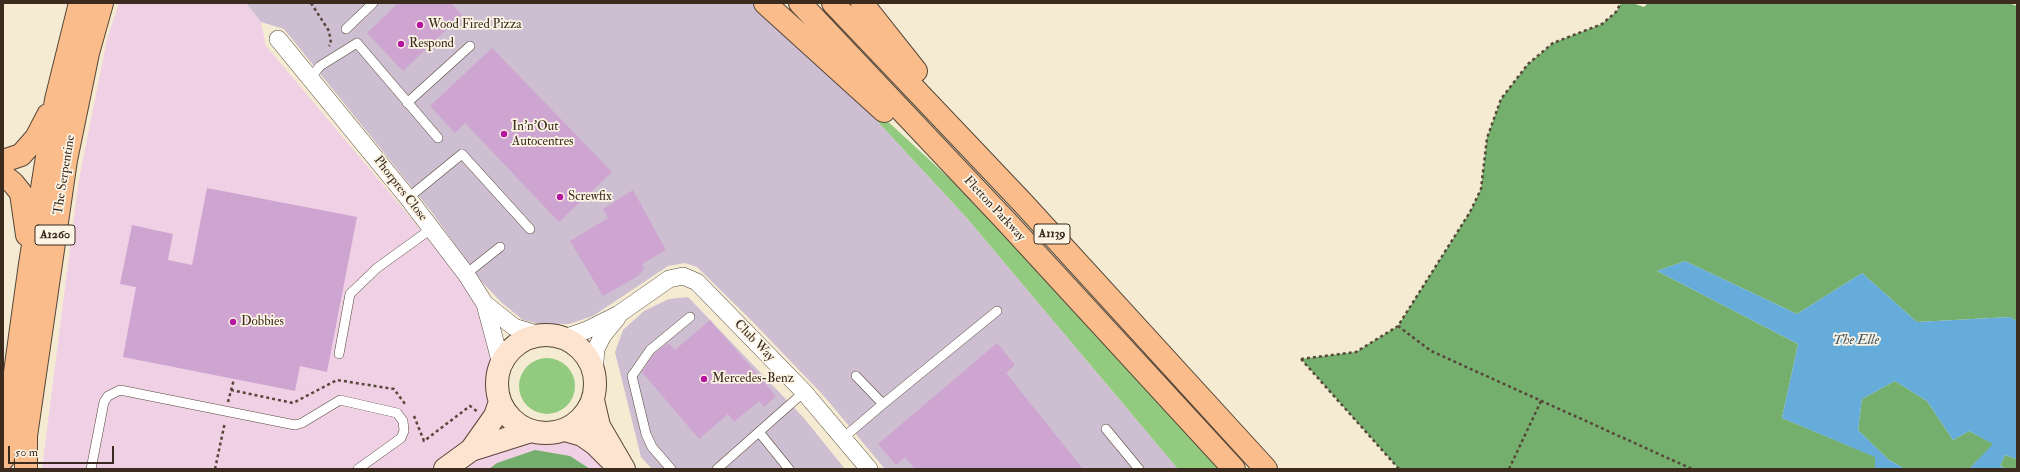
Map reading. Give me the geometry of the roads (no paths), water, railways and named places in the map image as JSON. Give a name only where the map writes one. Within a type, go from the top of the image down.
[{"type":"main road","name":"The Serpentine","points":[[3,459],[30,264],[56,100],[80,3]]},
{"type":"main road","name":"The Serpentine","points":[[26,469],[26,436],[66,160],[88,53],[102,3]]},
{"type":"main road","points":[[765,3],[1005,220]]},
{"type":"main road","name":"Fletton Parkway","points":[[800,3],[1005,220],[1234,469]]},
{"type":"main road","name":"Fletton Parkway","points":[[833,3],[1022,202],[1266,469]]},
{"type":"main road","points":[[862,3],[1022,202]]},
{"type":"main road","points":[[3,161],[21,155],[36,138],[56,100]]},
{"type":"main road","points":[[3,174],[14,182],[21,193],[30,264]]},
{"type":"street","name":"Phorpres Close","points":[[278,39],[315,72],[466,274],[485,304],[501,364]]},
{"type":"street","name":"Club Way","points":[[564,338],[587,330],[619,314],[669,279],[683,276],[697,282],[804,392],[869,469]]},
{"type":"street","name":"Phorpres Close","points":[[485,304],[514,327],[540,335]]},
{"type":"street","name":"Club Way","points":[[594,372],[596,349],[603,335],[619,314]]},
{"type":"street","points":[[540,335],[552,335],[564,338],[577,346],[588,358],[594,372],[596,386],[593,400],[587,413],[577,423],[565,430],[543,434],[531,431],[518,425],[507,415],[500,402],[497,389],[501,364],[510,350],[519,344],[540,335]]},
{"type":"street","points":[[593,400],[600,426],[624,469]]},
{"type":"street","points":[[445,469],[471,450],[496,416],[500,402]]},
{"type":"street","points":[[565,430],[582,435],[595,444],[621,469]]},
{"type":"street","points":[[471,450],[531,431]]},
{"type":"lane","points":[[346,29],[373,3]]},
{"type":"lane","points":[[315,72],[357,43],[438,138]]},
{"type":"lane","points":[[408,103],[470,46]]},
{"type":"lane","points":[[408,198],[462,154],[530,229]]},
{"type":"lane","points":[[339,354],[350,294],[377,268],[431,229]]},
{"type":"lane","points":[[466,274],[500,247]]},
{"type":"lane","points":[[843,438],[882,404],[997,311]]},
{"type":"lane","points":[[671,469],[652,447],[646,434],[632,376],[650,350],[690,317]]},
{"type":"lane","points":[[856,376],[882,404]]},
{"type":"lane","points":[[91,469],[104,402],[108,396],[120,390],[295,425],[302,423],[340,400],[397,413],[403,421],[404,431],[401,438],[358,469]]},
{"type":"lane","points":[[717,469],[804,392]]},
{"type":"lane","points":[[1106,429],[1139,469]]},
{"type":"lane","points":[[759,432],[789,469]]},
{"type":"water","name":"The Elle","points":[[1685,261],[1797,314],[1862,273],[1917,322],[2010,317],[2017,321],[2017,459],[2005,455],[2000,466],[2008,469],[1969,469],[1993,444],[1969,431],[1953,440],[1927,401],[1895,381],[1862,399],[1858,430],[1889,460],[1905,469],[1875,469],[1875,457],[1782,418],[1798,344],[1657,271]]},
{"type":"place","name":"Wood Fired Pizza","points":[[420,25]]},
{"type":"place","name":"Respond","points":[[401,44]]},
{"type":"place","name":"In'n'Out Autocentres","points":[[504,134]]},
{"type":"place","name":"Screwfix","points":[[560,197]]},
{"type":"place","name":"Dobbies","points":[[233,322]]},
{"type":"place","name":"Mercedes-Benz","points":[[704,379]]}]
